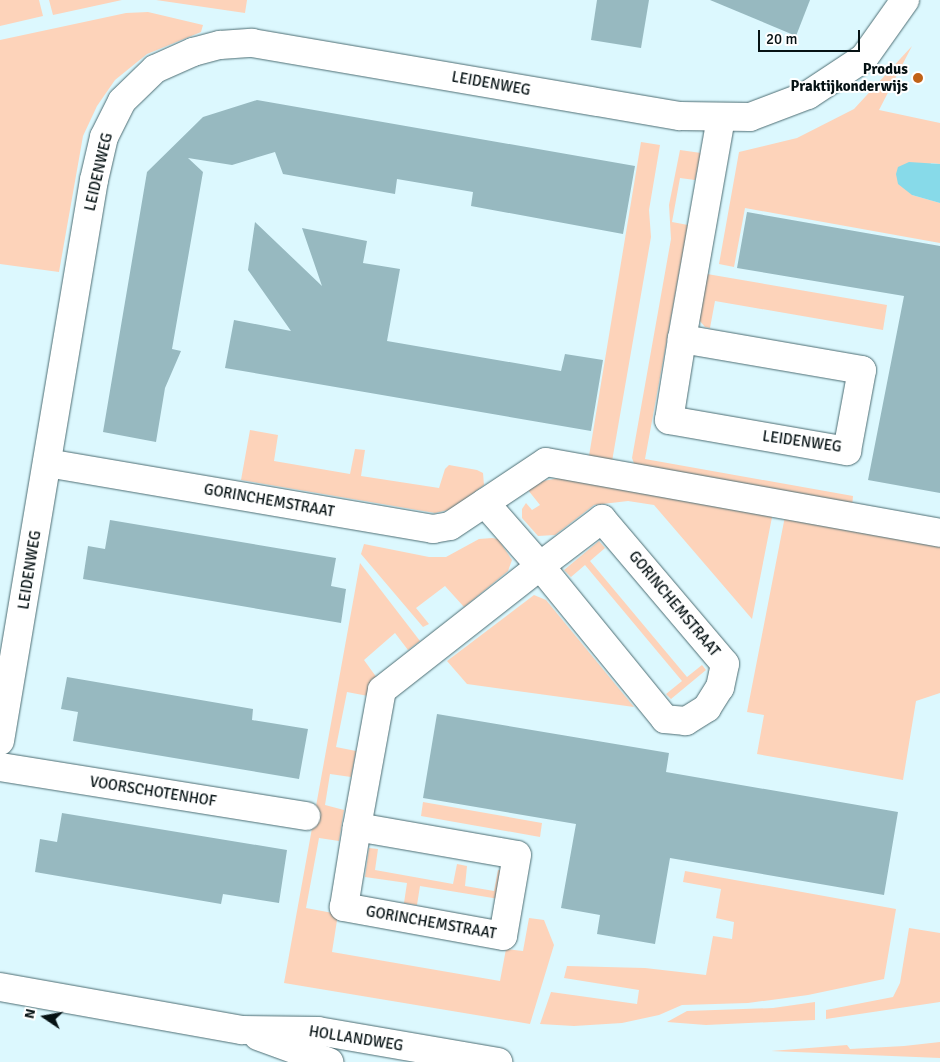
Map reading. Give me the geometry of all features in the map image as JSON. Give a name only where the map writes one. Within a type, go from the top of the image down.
[{"type":"street","name":"LEIDENWEG","points":[[0,741],[10,628],[47,463],[94,180],[104,137],[122,101],[155,69],[193,52],[220,46],[252,43],[680,116],[750,117],[808,95],[864,58],[905,0]]},
{"type":"street","name":"LEIDENWEG","points":[[682,339],[862,370],[847,451],[669,420],[682,339],[721,118]]},
{"type":"street","name":"GORINCHEMSTRAAT","points":[[47,463],[432,529],[450,526],[546,462],[940,534]]},
{"type":"street","name":"GORINCHEMSTRAAT","points":[[357,828],[518,855],[503,936],[344,907],[357,828],[382,690],[540,566],[602,519],[724,664],[720,687],[707,708],[686,721],[665,719],[540,566],[484,503]]},
{"type":"street","name":"VOORSCHOTENHOF","points":[[0,768],[306,816]]},
{"type":"street","name":"HOLLANDWEG","points":[[0,987],[242,1030],[318,1031],[498,1062]]},
{"type":"street","name":"HOLLANDWEG","points":[[242,1030],[330,1062]]},
{"type":"shaded area","points":[[0,0],[39,0],[43,16],[0,26]]},
{"type":"shaded area","points":[[49,0],[122,0],[53,15]]},
{"type":"shaded area","points":[[156,0],[247,0],[245,13]]},
{"type":"shaded area","points":[[148,12],[203,25],[201,32],[147,54],[115,80],[97,106],[83,136],[59,272],[0,264],[0,40],[126,13]]},
{"type":"shaded area","points":[[912,46],[879,110],[940,123],[940,164],[931,163],[912,195],[940,203],[940,243],[745,208],[734,267],[719,264],[739,152],[797,138],[854,109]]},
{"type":"shaded area","points":[[641,142],[660,145],[649,210],[651,237],[611,467],[588,462]]},
{"type":"shaded area","points":[[680,150],[701,153],[695,180],[680,178],[672,222],[688,225],[645,459],[853,496],[852,507],[635,466],[632,458],[671,239],[669,205]]},
{"type":"shaded area","points":[[707,274],[887,305],[883,330],[715,301],[710,328],[705,327],[699,320]]},
{"type":"shaded area","points":[[250,430],[278,435],[274,461],[350,474],[355,449],[365,450],[361,476],[439,488],[445,469],[449,465],[477,470],[483,473],[484,485],[453,509],[435,513],[241,480]]},
{"type":"shaded area","points":[[565,477],[774,507],[752,619],[654,505],[628,501],[594,505],[555,535],[538,536],[522,518],[522,509],[526,503],[532,510],[540,505],[528,490],[543,481]]},
{"type":"shaded area","points":[[786,511],[940,541],[940,693],[916,701],[903,780],[757,754],[764,715],[747,712]]},
{"type":"shaded area","points":[[479,539],[498,539],[512,560],[508,571],[464,607],[445,586],[416,608],[429,624],[423,627],[361,554],[364,544],[429,557],[446,557]]},
{"type":"shaded area","points":[[599,541],[605,548],[590,561],[687,677],[702,665],[706,670],[671,699],[666,694],[682,681],[585,565],[571,577],[564,570]]},
{"type":"shaded area","points":[[360,563],[420,641],[408,650],[395,633],[364,660],[377,678],[368,696],[347,692],[336,747],[356,751],[351,777],[330,774],[325,805],[344,810],[339,841],[319,838],[306,908],[338,914],[332,952],[500,981],[506,949],[523,951],[529,918],[544,920],[554,945],[530,1024],[284,983]]},
{"type":"shaded area","points":[[534,595],[546,600],[634,707],[467,684],[447,661]]},
{"type":"shaded area","points":[[423,802],[542,823],[540,837],[421,816]]},
{"type":"shaded area","points":[[369,848],[378,849],[375,870],[453,884],[457,864],[467,866],[465,886],[494,891],[498,870],[504,871],[499,899],[420,886],[417,905],[404,903],[407,883],[365,877]]},
{"type":"shaded area","points":[[685,871],[896,909],[884,979],[808,995],[748,1003],[682,1005],[659,1015],[622,1023],[574,1026],[540,1024],[551,992],[637,1004],[639,990],[564,978],[567,966],[645,968],[706,975],[713,936],[732,939],[734,922],[716,918],[721,889],[683,882]]},
{"type":"shaded area","points":[[909,928],[940,933],[940,1002],[826,1019],[826,1010],[893,997],[900,983]]},
{"type":"shaded area","points":[[815,1002],[815,1020],[706,1025],[667,1022],[687,1011],[773,1008]]},
{"type":"shaded area","points":[[940,1042],[940,1058],[771,1051],[847,1045],[850,1049]]},
{"type":"water","points":[[909,162],[940,164],[940,203],[912,195],[898,184],[896,174],[898,167]]},
{"type":"building","points":[[597,0],[649,0],[641,48],[591,40]]},
{"type":"building","points":[[710,0],[810,0],[796,36]]},
{"type":"building","points":[[257,100],[635,166],[623,234],[471,206],[473,192],[397,179],[395,194],[283,174],[275,152],[232,165],[188,158],[203,172],[172,349],[181,351],[165,388],[156,442],[103,432],[147,172],[203,117]]},
{"type":"building","points":[[747,212],[940,246],[940,493],[868,480],[904,296],[737,268]]},
{"type":"building","points":[[255,222],[322,286],[302,228],[367,241],[363,263],[400,269],[387,341],[561,371],[565,354],[603,360],[591,431],[225,368],[234,320],[291,331],[248,270]]},
{"type":"building","points":[[110,520],[336,558],[331,586],[346,589],[341,623],[83,579],[88,546],[105,549]]},
{"type":"building","points":[[67,677],[253,709],[252,720],[308,729],[299,779],[73,741],[78,712],[61,709]]},
{"type":"building","points":[[437,714],[669,753],[666,772],[898,812],[884,895],[670,858],[655,944],[597,934],[600,915],[561,908],[576,824],[423,798]]},
{"type":"building","points":[[62,813],[287,850],[279,903],[223,894],[221,904],[35,872],[40,839],[57,842]]},
{"type":"place","name":"Produs Praktijkonderwijs","points":[[918,78]]}]
